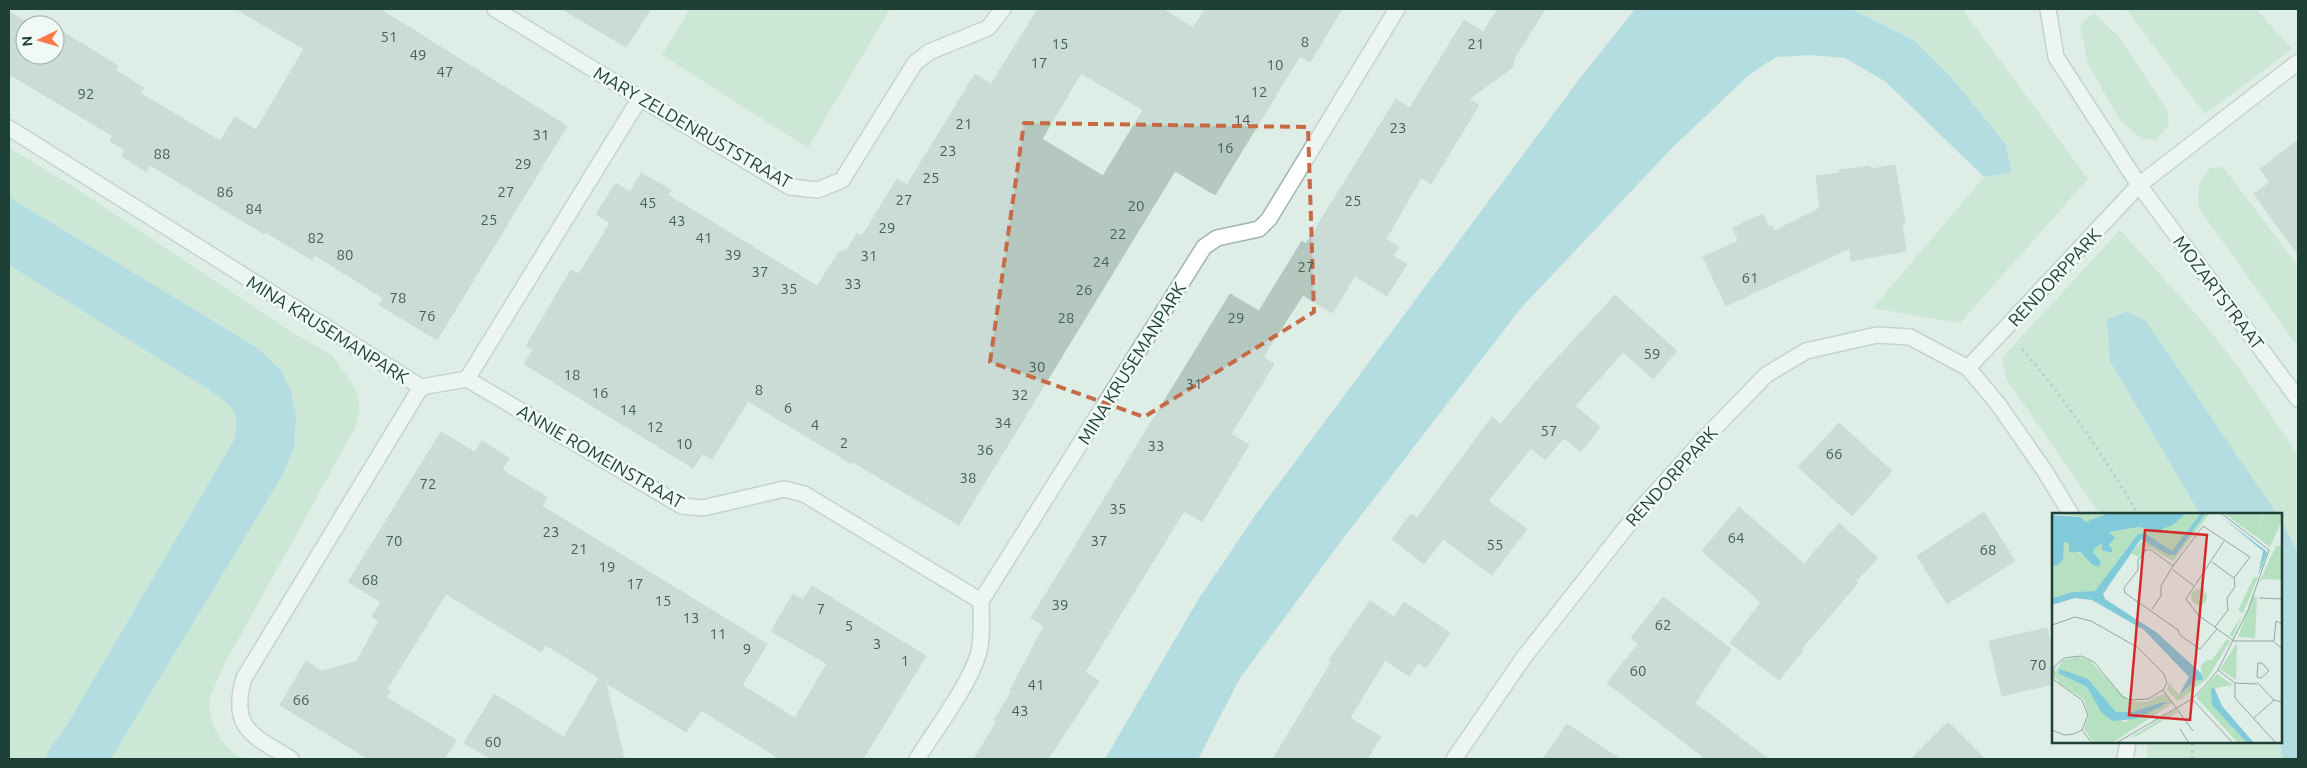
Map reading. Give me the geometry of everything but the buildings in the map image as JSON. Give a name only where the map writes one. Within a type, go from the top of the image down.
[{"type":"street","name":"MARY ZELDENRUSTSTRAAT","points":[[495,9],[640,98],[790,186],[818,190],[842,180],[915,63],[929,52],[988,28],[1003,9]]},
{"type":"street","name":"MINA KRUSEMANPARK","points":[[981,601],[1204,247],[1216,238],[1258,229],[1268,220],[1397,9]]},
{"type":"street","name":"MOZARTSTRAAT","points":[[2048,9],[2056,57],[2139,185],[2298,399]]},
{"type":"street","points":[[2139,185],[2298,62]]},
{"type":"street","points":[[421,387],[467,379],[640,98]]},
{"type":"street","name":"MINA KRUSEMANPARK","points":[[9,128],[421,387],[244,678],[239,694],[239,709],[243,722],[252,735],[292,759]]},
{"type":"street","name":"RENDORPPARK","points":[[1968,368],[2139,185]]},
{"type":"street","name":"RENDORPPARK","points":[[1454,759],[1524,657],[1639,511],[1702,440],[1766,375],[1806,351],[1877,335],[1910,338],[1968,368],[1998,404],[2044,470],[2070,513]]},
{"type":"street","name":"ANNIE ROMEINSTRAAT","points":[[467,379],[682,506],[703,508],[784,489],[804,494],[981,601]]},
{"type":"street","points":[[917,759],[971,672],[978,654],[981,638],[981,601]]},
{"type":"street","points":[[2125,759],[2128,743]]},
{"type":"path","points":[[2005,329],[2049,379],[2097,446],[2137,513]]},
{"type":"path","points":[[2192,759],[2194,743]]},
{"type":"highlighted area","points":[[1024,123],[1308,127],[1314,312],[1144,417],[990,362]]},
{"type":"green space","points":[[690,9],[890,9],[808,148],[662,55]]},
{"type":"green space","points":[[1852,9],[1962,9],[2088,179],[1960,323],[1873,308],[1984,177],[2012,171],[2005,143],[1951,77],[1914,40]]},
{"type":"green space","points":[[2126,9],[2256,9],[2292,49],[2205,114]]},
{"type":"green space","points":[[2094,13],[2120,38],[2167,110],[2169,125],[2156,140],[2142,139],[2119,119],[2088,64],[2080,25]]},
{"type":"green space","points":[[9,148],[66,182],[290,331],[333,356],[357,391],[360,411],[355,428],[223,667],[211,696],[210,715],[216,732],[227,747],[242,759],[111,759],[282,476],[256,347],[9,197]]},
{"type":"green space","points":[[2223,167],[2298,266],[2298,347],[2198,207],[2199,184],[2210,168]]},
{"type":"green space","points":[[2120,230],[2203,322],[2239,368],[2298,455],[2298,552],[2282,523],[2282,513],[2276,513],[2110,361],[2199,513],[2099,513],[2007,380],[2002,358]]},
{"type":"green space","points":[[9,265],[206,388],[228,404],[235,414],[236,421],[234,440],[68,723],[47,753],[46,759],[9,759]]},
{"type":"green space","points":[[2148,743],[2280,743],[2282,759],[2146,759]]},
{"type":"water","points":[[1635,9],[1852,9],[1914,40],[1951,77],[2005,143],[2012,172],[1984,177],[1886,82],[1845,58],[1811,55],[1776,57],[1749,75],[1672,148],[1521,308],[1339,544],[1240,678],[1198,759],[1105,759],[1198,600],[1254,517],[1580,78]]},
{"type":"water","points":[[9,197],[256,347],[280,369],[291,391],[296,416],[294,448],[282,476],[111,759],[46,759],[47,753],[68,723],[234,440],[236,430],[235,414],[228,404],[206,388],[9,265]]},
{"type":"water","points":[[2126,312],[2145,320],[2276,513],[2199,513],[2110,361],[2107,319]]},
{"type":"water","points":[[2282,523],[2298,552],[2298,759],[2282,759],[2280,743],[2282,743]]}]
